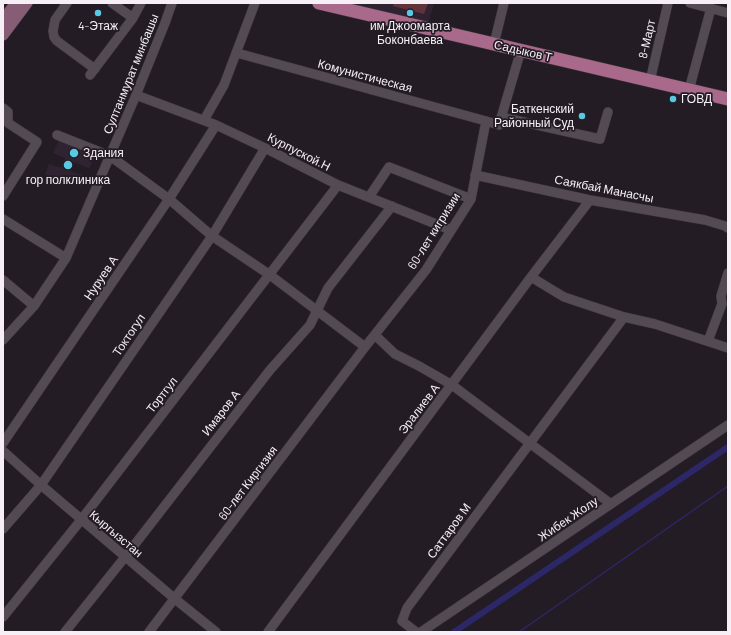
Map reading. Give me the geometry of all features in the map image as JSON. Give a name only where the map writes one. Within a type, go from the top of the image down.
[{"type":"highway","name":"Садыков Т","points":[[319,3],[333,4],[494,44],[728,99]]},
{"type":"main road","points":[[3,20],[16,3]]},
{"type":"main road","points":[[3,35],[27,3]]},
{"type":"street","points":[[67,3],[55,20],[53,31],[54,37],[93,72],[133,18],[142,3]]},
{"type":"street","points":[[112,3],[133,18]]},
{"type":"street","name":"Султанмурат минбашы","points":[[3,340],[34,306],[66,258],[136,95],[172,3]]},
{"type":"street","points":[[204,120],[224,85],[255,3]]},
{"type":"street","points":[[494,44],[504,3]]},
{"type":"street","name":"8-Март","points":[[650,81],[668,3]]},
{"type":"street","points":[[690,3],[728,13]]},
{"type":"street","points":[[689,90],[711,8]]},
{"type":"street","points":[[486,122],[499,124],[521,50]]},
{"type":"street","name":"Комунистическая","points":[[237,53],[486,122]]},
{"type":"street","name":"Курпуской.Н","points":[[136,95],[216,125],[338,185],[451,230]]},
{"type":"street","points":[[3,108],[8,112],[8,123],[37,142],[3,196]]},
{"type":"street","points":[[501,118],[600,139],[608,112]]},
{"type":"street","name":"60-лет кигризии","points":[[365,347],[426,270],[471,199],[486,122]]},
{"type":"street","name":"Нуруев А","points":[[3,443],[169,199],[216,125]]},
{"type":"street","points":[[57,135],[110,156],[169,199],[212,236],[270,275],[365,347]]},
{"type":"street","name":"Токтогул","points":[[3,529],[41,485],[212,236],[265,148]]},
{"type":"street","points":[[369,197],[389,167],[471,199]]},
{"type":"street","name":"Саякбай Манасчы","points":[[475,174],[590,200],[705,220],[728,228]]},
{"type":"street","name":"Тортгул","points":[[3,617],[81,520],[338,185]]},
{"type":"street","name":"Эралиев А","points":[[268,632],[531,277],[590,200]]},
{"type":"street","name":"Имаров А","points":[[65,632],[270,370],[310,325],[328,288],[392,206]]},
{"type":"street","points":[[3,219],[66,258]]},
{"type":"street","points":[[708,341],[722,304],[721,296],[728,273]]},
{"type":"street","points":[[531,277],[564,297],[624,317],[655,324],[728,348]]},
{"type":"street","points":[[3,280],[34,306]]},
{"type":"street","name":"Саттаров М","points":[[416,632],[402,621],[407,608],[624,317]]},
{"type":"street","points":[[375,335],[395,354],[452,385],[611,504]]},
{"type":"street","name":"60-лет Киргизия","points":[[149,632],[365,347]]},
{"type":"street","name":"Жибек Жолу","points":[[421,632],[728,425]]},
{"type":"street","name":"Кыргызстан","points":[[3,451],[81,520],[216,632]]},
{"type":"shaded area","name":"им Джоомарта Боконбаева","points":[[351,3],[434,3],[428,24]]},
{"type":"shaded area","points":[[394,3],[428,3],[424,14],[393,6]]},
{"type":"shaded area","points":[[60,138],[96,154],[89,168],[74,162],[71,171],[85,176],[81,187],[45,175],[49,164],[61,168],[65,158],[53,153]]},
{"type":"waterway","points":[[454,632],[728,447]]},
{"type":"waterway","points":[[519,632],[728,486]]},
{"type":"place","name":"4-Этаж","points":[[98,13]]},
{"type":"place","name":"им Джоомарта Боконбаева","points":[[410,13]]},
{"type":"place","name":"ГОВД","points":[[673,99]]},
{"type":"place","name":"Баткенский Районный Суд","points":[[582,116]]},
{"type":"place","name":"Здания","points":[[74,153]]},
{"type":"place","name":"гор полклиника","points":[[68,165]]}]
